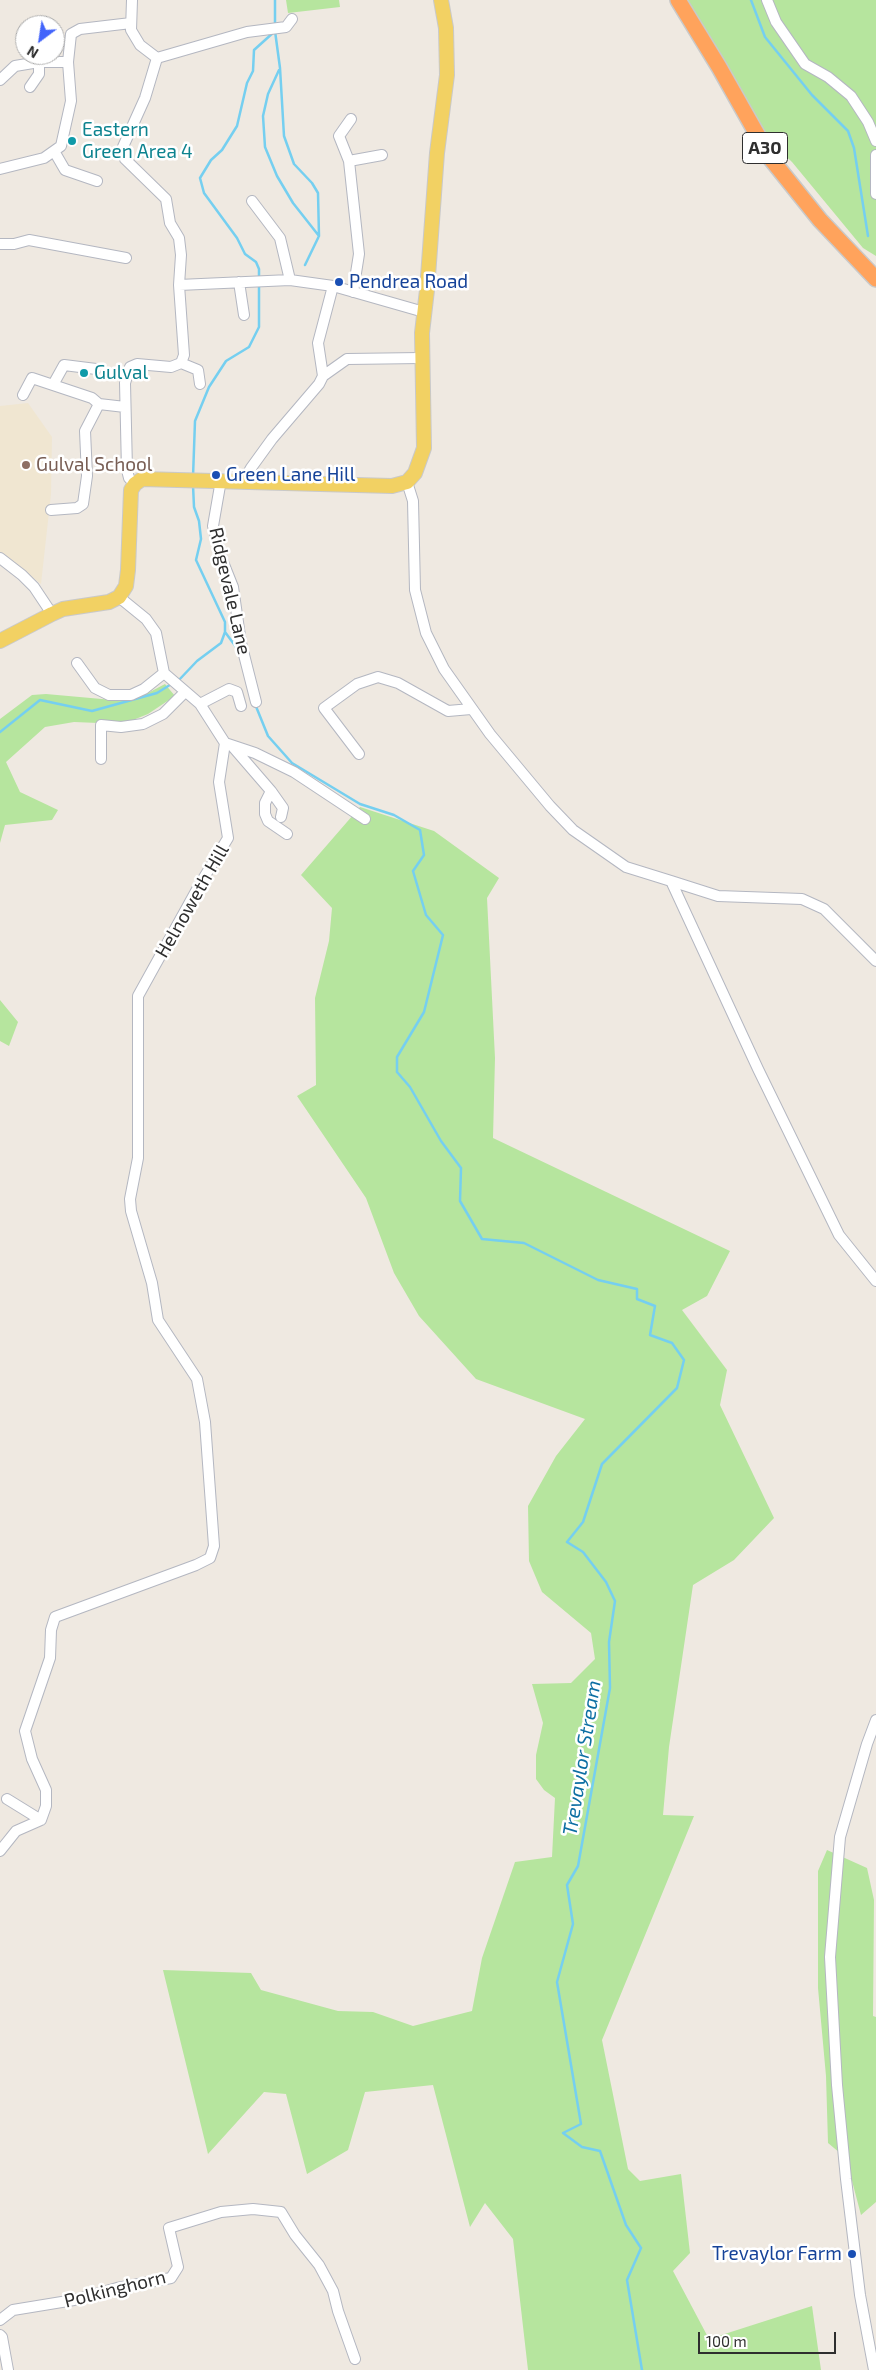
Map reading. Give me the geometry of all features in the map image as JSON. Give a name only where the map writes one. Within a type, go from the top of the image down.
[{"type":"highway","name":"A30","points":[[678,0],[771,159],[820,220],[876,279]]},
{"type":"main road","points":[[0,641],[52,614],[63,610],[109,602],[119,597],[126,586],[128,570],[131,490],[142,479],[182,478],[243,482],[392,486],[407,482],[419,465],[424,448],[421,358],[424,312],[437,153],[447,75],[446,28],[441,0]]},
{"type":"street","points":[[132,0],[132,30],[140,45],[157,58]]},
{"type":"street","points":[[767,0],[776,22],[804,64],[828,77],[851,96],[868,122],[876,141]]},
{"type":"street","points":[[157,58],[247,32],[286,28],[292,19]]},
{"type":"street","points":[[0,169],[44,158],[61,146],[71,101],[68,62],[71,34],[80,29],[131,23]]},
{"type":"street","points":[[157,58],[145,98],[122,149],[126,159],[166,199],[170,223],[179,238],[181,256],[179,285],[184,355],[181,363]]},
{"type":"street","points":[[0,80],[15,66],[21,65]]},
{"type":"street","points":[[30,87],[39,74],[39,65]]},
{"type":"street","points":[[351,119],[339,136],[349,161],[359,254],[353,292]]},
{"type":"street","points":[[54,151],[64,170],[97,181]]},
{"type":"street","points":[[876,155],[876,194]]},
{"type":"street","points":[[349,161],[382,156]]},
{"type":"street","points":[[252,201],[280,238],[290,280]]},
{"type":"street","points":[[0,244],[14,244],[29,240],[126,258]]},
{"type":"street","points":[[179,285],[290,280],[333,286],[424,312]]},
{"type":"street","points":[[239,282],[244,315]]},
{"type":"street","points":[[243,482],[272,439],[319,384],[322,376],[318,343],[333,286]]},
{"type":"street","points":[[322,376],[347,359],[421,358]]},
{"type":"street","points":[[135,484],[127,470],[125,384],[130,367],[137,364],[171,367],[181,363],[198,370],[200,384]]},
{"type":"street","points":[[54,383],[64,365],[96,368]]},
{"type":"street","points":[[23,395],[32,378],[54,383],[62,389],[92,398],[99,404],[125,407]]},
{"type":"street","points":[[51,510],[77,508],[83,504],[87,476],[85,431],[99,404]]},
{"type":"street","name":"Ridgevale Lane","points":[[221,480],[213,526],[223,562],[233,587],[241,643],[256,702]]},
{"type":"street","points":[[407,482],[413,501],[415,590],[426,633],[444,669],[471,709],[526,778],[573,830],[626,867],[718,896],[802,898],[824,909],[876,961]]},
{"type":"street","points":[[0,558],[22,574],[34,587],[52,614]]},
{"type":"street","points":[[119,597],[146,619],[156,632],[165,675],[200,704],[229,745],[271,791],[283,808],[281,817]]},
{"type":"street","points":[[76,663],[95,688],[109,695],[131,695],[165,675]]},
{"type":"street","points":[[359,754],[324,708],[357,684],[378,677],[398,684],[448,711],[471,709]]},
{"type":"street","points":[[101,758],[102,725],[121,727],[143,724],[163,714],[182,689]]},
{"type":"street","points":[[200,704],[229,689],[237,692],[241,706]]},
{"type":"street","points":[[229,745],[255,753],[294,772],[365,819]]},
{"type":"street","name":"Helnoweth Hill","points":[[42,1820],[46,1806],[46,1790],[32,1759],[25,1731],[50,1658],[51,1630],[55,1617],[196,1565],[210,1558],[214,1546],[205,1422],[197,1379],[158,1320],[152,1283],[131,1211],[130,1200],[138,1158],[138,996],[200,884],[228,838],[219,782],[229,745]]},
{"type":"street","points":[[271,791],[265,803],[265,814],[268,821],[287,834]]},
{"type":"street","points":[[671,882],[839,1235],[876,1281]]},
{"type":"street","points":[[874,2370],[860,2295],[846,2179],[837,2085],[830,1957],[840,1837],[867,1744],[876,1720]]},
{"type":"street","points":[[7,1799],[42,1820]]},
{"type":"street","points":[[0,1851],[16,1831],[42,1820]]},
{"type":"street","name":"Polkinghorn","points":[[0,2320],[13,2310],[74,2300],[117,2288],[171,2278],[178,2267],[169,2228],[221,2212],[253,2209],[281,2212],[295,2235],[319,2265],[333,2291],[355,2359]]},
{"type":"street","points":[[0,2335],[2,2337],[8,2370]]},
{"type":"shaded area","name":"Gulval School","points":[[28,403],[52,437],[51,494],[41,584],[0,552],[0,406]]},
{"type":"green space","points":[[286,0],[339,0],[340,7],[288,13]]},
{"type":"green space","points":[[685,0],[876,0],[876,256],[863,248],[792,162],[770,141]]},
{"type":"green space","points":[[165,684],[175,696],[148,714],[123,724],[74,722],[45,727],[6,762],[20,792],[58,810],[52,820],[5,825],[0,843],[0,719],[32,695],[46,694],[113,700],[146,694]]},
{"type":"green space","points":[[360,807],[434,831],[499,878],[487,898],[495,1058],[493,1138],[730,1251],[707,1296],[682,1310],[727,1370],[720,1405],[774,1518],[734,1560],[693,1585],[669,1747],[663,1815],[694,1816],[602,2040],[628,2169],[640,2181],[681,2174],[690,2253],[673,2271],[709,2339],[812,2306],[821,2370],[528,2370],[513,2239],[485,2203],[470,2227],[433,2085],[365,2092],[348,2150],[307,2174],[286,2094],[264,2092],[208,2154],[163,1970],[251,1973],[261,1990],[338,2011],[373,2012],[413,2026],[472,2011],[482,1958],[515,1862],[552,1857],[555,1798],[544,1790],[536,1779],[536,1755],[543,1723],[532,1684],[571,1683],[595,1659],[591,1633],[542,1592],[529,1561],[528,1506],[556,1456],[585,1419],[476,1379],[419,1316],[394,1273],[366,1198],[297,1096],[316,1085],[315,998],[329,941],[332,908],[301,875]]},
{"type":"green space","points":[[0,1000],[18,1022],[9,1046],[0,1041]]},
{"type":"green space","points":[[827,1850],[867,1868],[874,1900],[873,2016],[876,2017],[876,2202],[861,2215],[846,2158],[828,2143],[826,2076],[818,1988],[818,1871]]},
{"type":"waterway","points":[[275,0],[275,25]]},
{"type":"waterway","points":[[751,0],[765,37],[812,95],[848,131],[854,148],[868,236]]},
{"type":"waterway","points":[[275,31],[280,68],[284,136],[294,164],[312,183],[318,193],[319,236]]},
{"type":"waterway","points":[[259,278],[259,269],[256,262],[245,254],[237,238],[204,193],[200,178],[211,160],[222,150],[237,126],[247,83],[253,71],[254,50],[274,32]]},
{"type":"waterway","points":[[279,70],[268,94],[263,116],[265,147],[277,176],[293,203],[319,236],[305,265]]},
{"type":"waterway","points":[[193,477],[195,421],[209,387],[226,361],[249,347],[259,327],[259,283]]},
{"type":"waterway","points":[[178,681],[197,661],[221,643],[225,632],[225,622],[196,560],[201,539],[199,521],[194,507],[193,485]]},
{"type":"waterway","name":"Trevaylor Stream","points":[[225,632],[239,651]]},
{"type":"waterway","points":[[0,732],[40,700],[92,711],[157,693],[173,683]]},
{"type":"waterway","name":"Trevaylor Stream","points":[[255,704],[268,736],[292,763],[360,804],[394,815],[420,830],[424,855],[413,871],[426,915],[443,935],[424,1012],[397,1057],[397,1072],[410,1087],[441,1141],[461,1168],[460,1201],[482,1239],[524,1243],[598,1280],[637,1289],[637,1299],[655,1306],[650,1335],[672,1343],[684,1360],[677,1388],[602,1464],[583,1522],[567,1542],[583,1552],[606,1582],[615,1601],[609,1642],[610,1688],[578,1866],[567,1885],[573,1924],[557,1982],[581,2124],[563,2133],[582,2147],[600,2151],[626,2225],[641,2248],[627,2280],[642,2370]]},
{"type":"place","name":"Eastern Green Area 4","points":[[72,141]]},
{"type":"place","name":"Pendrea Road","points":[[339,282]]},
{"type":"place","name":"Gulval","points":[[84,373]]},
{"type":"place","name":"Gulval School","points":[[26,465]]},
{"type":"place","name":"Green Lane Hill","points":[[216,475]]},
{"type":"place","name":"Trevaylor Farm","points":[[852,2254]]}]
